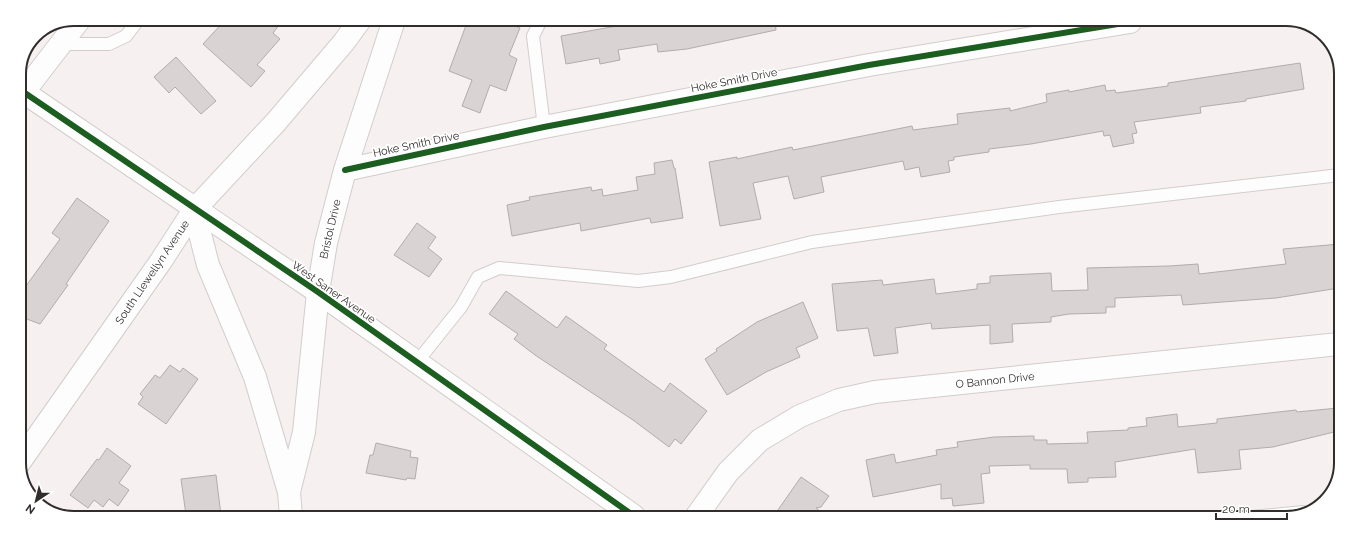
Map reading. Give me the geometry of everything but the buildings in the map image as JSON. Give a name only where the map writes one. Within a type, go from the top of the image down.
[{"type":"street","points":[[26,87],[74,26]]},
{"type":"street","name":"South Llewellyn Avenue","points":[[26,453],[160,262],[194,210],[276,122],[344,42],[356,26]]},
{"type":"street","name":"Bristol Drive","points":[[290,492],[304,432],[318,292],[326,243],[345,170],[392,26]]},
{"type":"street","name":"Hoke Smith Drive","points":[[345,170],[544,127],[869,65],[1106,26]]},
{"type":"street","name":"West Saner Avenue","points":[[26,96],[318,292],[627,511]]},
{"type":"street","name":"Bristol Drive","points":[[194,210],[208,265],[255,377],[290,492],[291,511]]},
{"type":"street","name":"O Bannon Drive","points":[[700,511],[728,472],[760,440],[800,416],[839,400],[875,392],[1334,345]]},
{"type":"lane","points":[[60,44],[109,44],[126,36],[134,26]]},
{"type":"lane","points":[[538,26],[533,36],[544,127]]},
{"type":"lane","points":[[417,362],[461,307],[478,277],[499,268],[638,281],[671,277],[812,242],[1059,207],[1334,176]]},
{"type":"cycle path","points":[[345,170],[544,127],[869,65],[1106,26]]},
{"type":"cycle path","points":[[26,94],[318,292],[627,511]]}]
